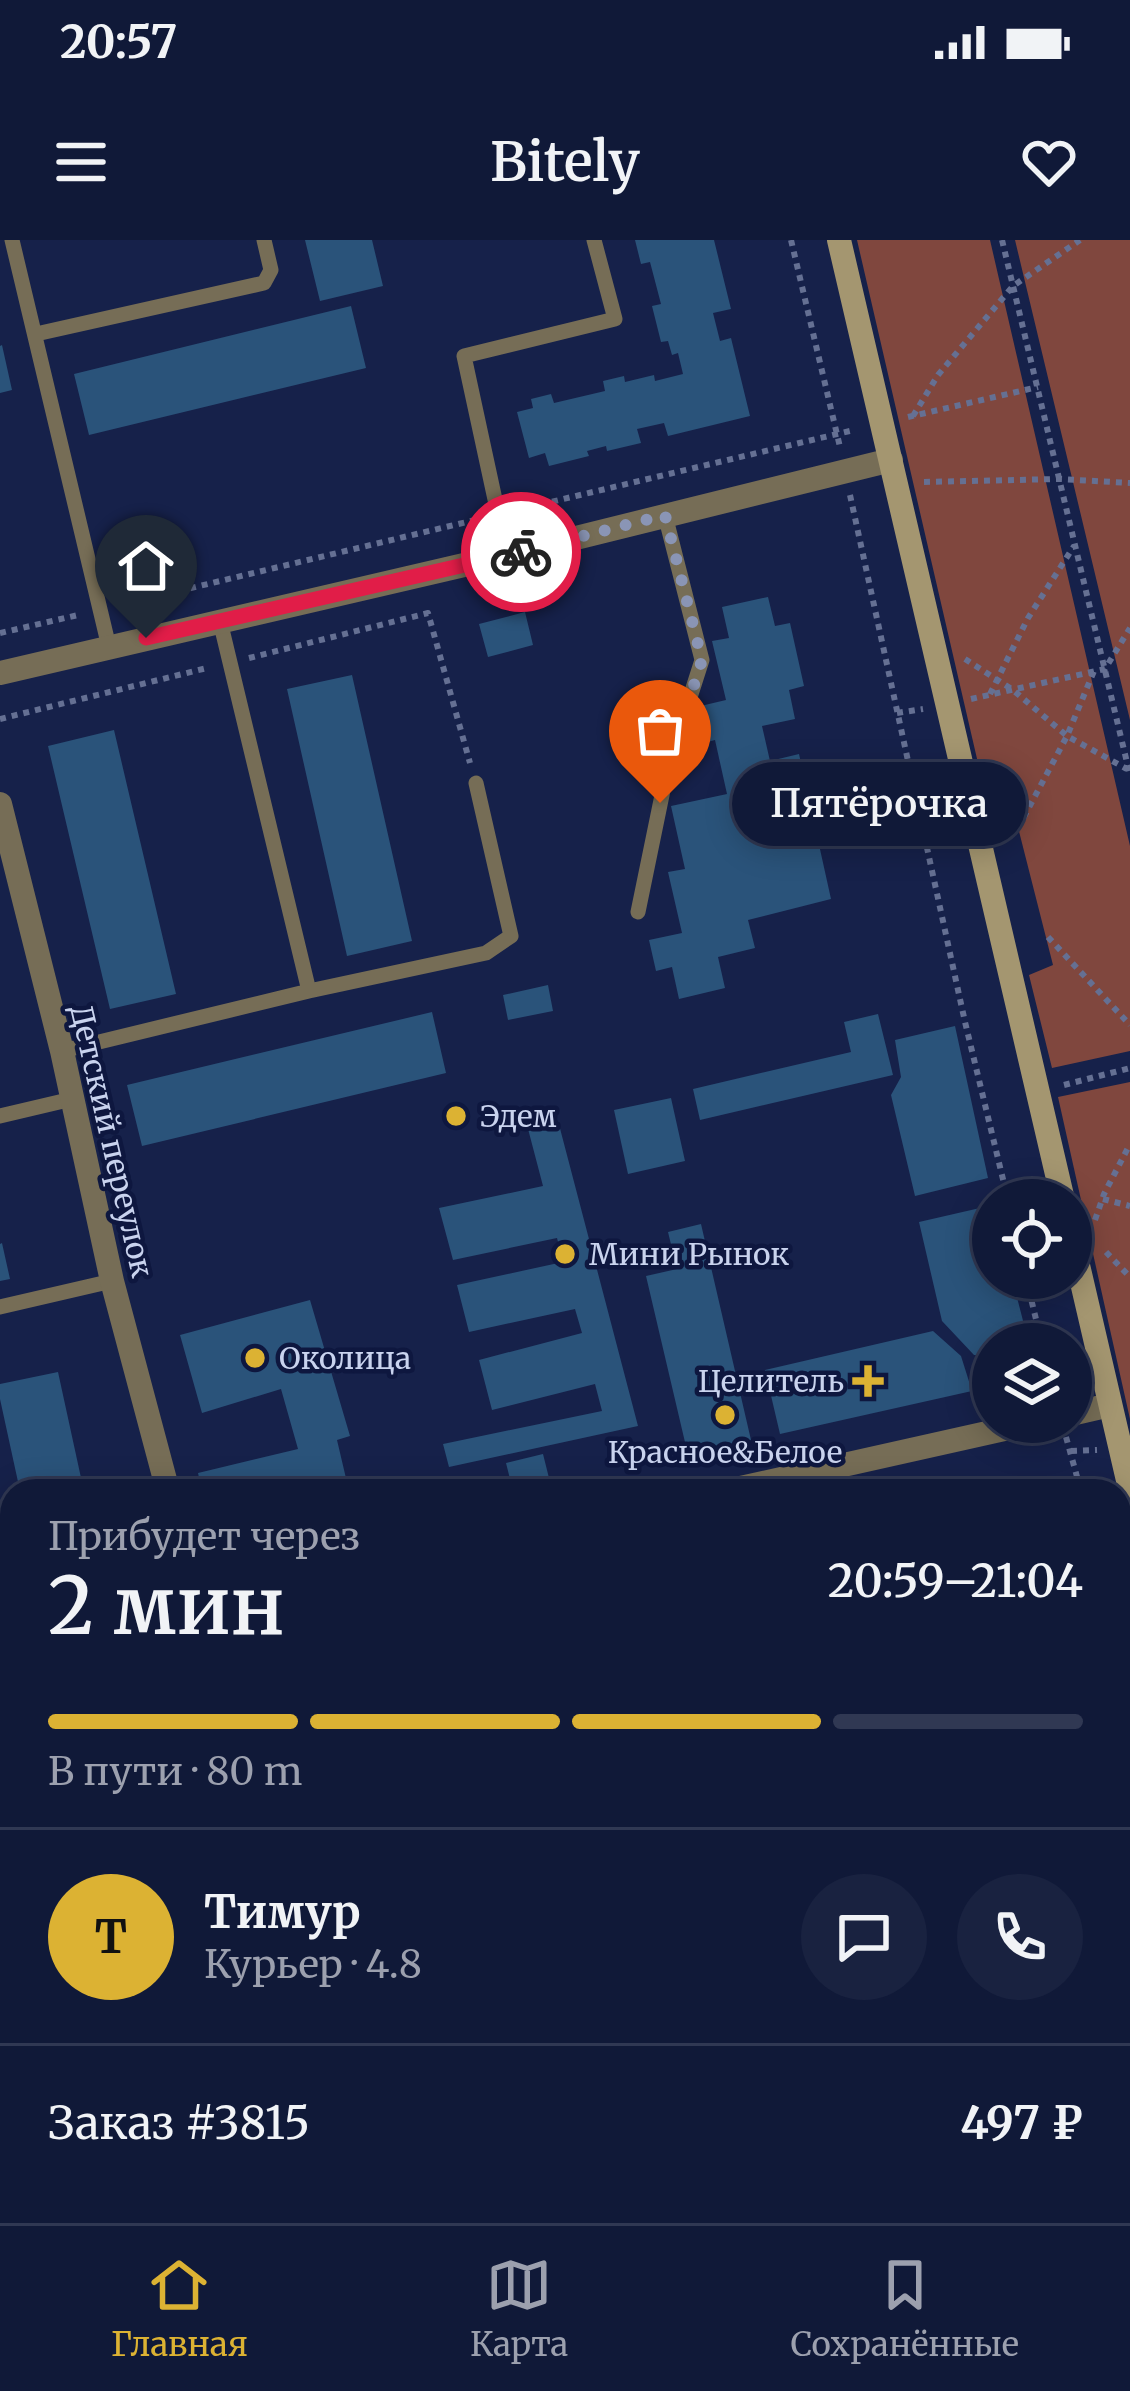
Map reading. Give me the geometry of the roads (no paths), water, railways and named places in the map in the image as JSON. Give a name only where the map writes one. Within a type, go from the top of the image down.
[{"type":"street","points":[[839,240],[1058,1179]]},
{"type":"street","points":[[0,673],[845,471],[894,471]]},
{"type":"street","name":"Детский переулок","points":[[0,804],[62,1051],[112,1281],[165,1479]]},
{"type":"street","points":[[1086,1299],[1128,1479]]},
{"type":"street","points":[[1092,1409],[1111,1405]]},
{"type":"street","points":[[787,1479],[972,1437]]},
{"type":"lane","points":[[12,240],[109,647]]},
{"type":"lane","points":[[36,334],[264,283],[271,270],[264,240]]},
{"type":"lane","points":[[507,555],[464,356],[615,319],[594,240]]},
{"type":"lane","points":[[638,912],[668,766],[702,660],[665,515]]},
{"type":"lane","points":[[220,621],[309,991]]},
{"type":"lane","points":[[62,1051],[487,953],[511,936],[476,783]]},
{"type":"lane","points":[[0,1116],[72,1099]]},
{"type":"lane","points":[[0,1307],[112,1281]]},
{"type":"place","name":"Пятёрочка","points":[[660,803]]},
{"type":"place","name":"Эдем","points":[[456,1116]]},
{"type":"place","name":"Мини Рынок","points":[[565,1254]]},
{"type":"place","name":"Околица","points":[[255,1358]]},
{"type":"place","name":"Целитель","points":[[868,1381]]},
{"type":"place","name":"Красное&Белое","points":[[725,1415]]}]
